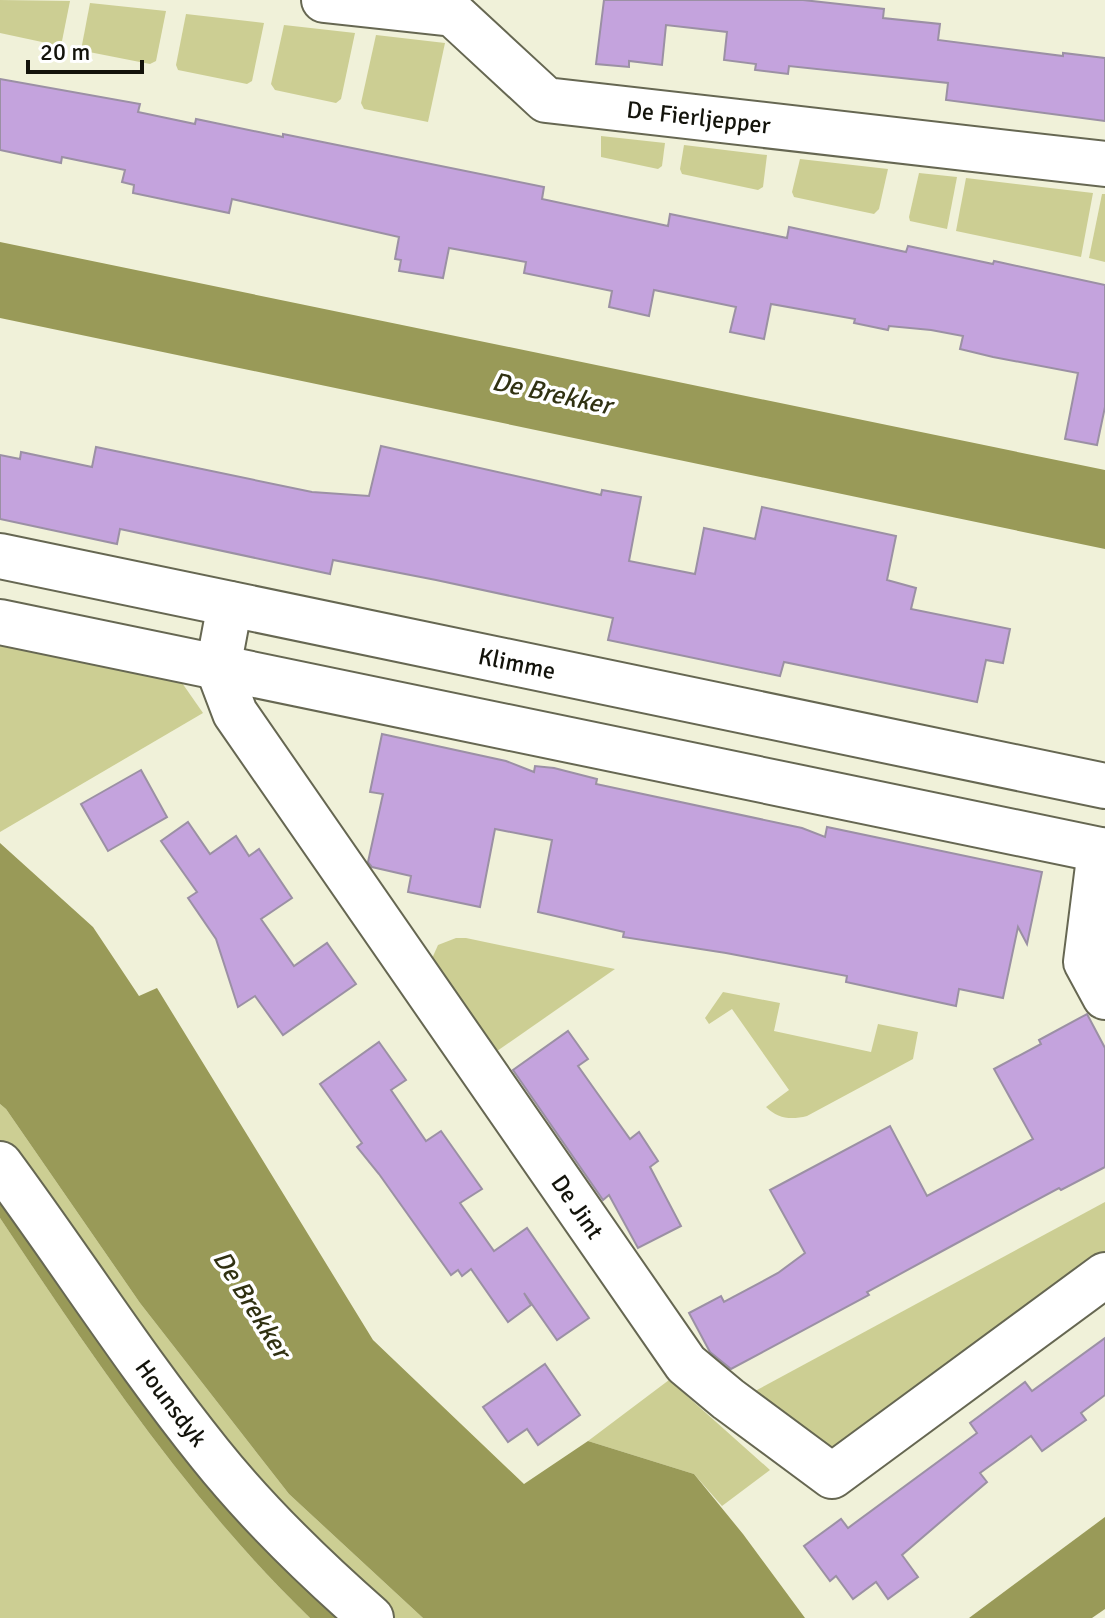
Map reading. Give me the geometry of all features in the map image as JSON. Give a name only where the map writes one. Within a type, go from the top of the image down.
[{"type":"street","name":"De Fierljepper","points":[[324,0],[453,14],[546,100],[1105,164]]},
{"type":"street","name":"Klimme","points":[[0,556],[1105,786]]},
{"type":"street","points":[[218,668],[230,604]]},
{"type":"street","points":[[0,622],[1103,850],[1086,962],[1105,997]]},
{"type":"street","name":"De Jint","points":[[218,668],[235,713],[686,1364],[832,1476],[1105,1275]]},
{"type":"street","points":[[1022,834],[1036,771]]},
{"type":"street","name":"Hounsdyk","points":[[0,1164],[210,1455],[266,1518],[338,1590],[371,1618]]},
{"type":"green space","points":[[0,0],[70,1],[62,41],[56,45],[0,33]]},
{"type":"green space","points":[[90,3],[166,11],[156,61],[150,64],[84,51],[82,45]]},
{"type":"green space","points":[[186,14],[264,23],[252,81],[247,84],[178,70],[176,65]]},
{"type":"green space","points":[[284,25],[355,33],[341,99],[336,103],[275,90],[271,84]]},
{"type":"green space","points":[[376,35],[445,43],[428,122],[364,109],[361,103]]},
{"type":"green space","points":[[601,136],[665,143],[662,166],[658,169],[601,157]]},
{"type":"green space","points":[[684,145],[767,155],[763,187],[758,190],[682,174]]},
{"type":"green space","points":[[800,159],[888,169],[879,209],[874,214],[794,197],[792,192]]},
{"type":"green space","points":[[919,173],[957,177],[947,229],[910,221]]},
{"type":"green space","points":[[966,178],[1093,193],[1081,257],[956,231]]},
{"type":"green space","points":[[1102,194],[1105,194],[1105,262],[1089,258]]},
{"type":"green space","points":[[0,643],[180,680],[203,713],[0,832]]},
{"type":"green space","points":[[456,938],[615,969],[487,1058],[430,963],[438,945]]},
{"type":"green space","points":[[723,992],[780,1003],[774,1031],[871,1052],[878,1024],[918,1032],[913,1059],[807,1116],[780,1116],[766,1107],[789,1090],[732,1009],[709,1024],[705,1018]]},
{"type":"green space","points":[[0,1104],[140,1303],[289,1494],[423,1618],[382,1618],[272,1516],[0,1153]]},
{"type":"green space","points":[[1105,1202],[1105,1251],[836,1450],[744,1397]]},
{"type":"green space","points":[[0,1218],[144,1427],[223,1526],[310,1618],[0,1618]]},
{"type":"green space","points":[[669,1380],[770,1470],[722,1506],[694,1474],[588,1441]]},
{"type":"water","name":"De Brekker","points":[[0,242],[1105,470],[1105,549],[0,318]]},
{"type":"water","name":"De Brekker","points":[[0,843],[93,927],[139,996],[157,988],[373,1340],[524,1484],[588,1441],[694,1474],[805,1618],[423,1618],[289,1494],[140,1303],[0,1104]]},
{"type":"water","points":[[0,1194],[343,1618],[310,1618],[223,1526],[183,1477],[107,1375],[0,1218]]},
{"type":"water","points":[[1105,1517],[1105,1609],[1092,1618],[969,1618]]},
{"type":"building","points":[[604,0],[803,0],[884,9],[883,18],[940,24],[938,40],[1063,56],[1063,53],[1105,58],[1105,121],[946,100],[948,83],[789,66],[788,74],[755,70],[756,64],[724,60],[727,32],[666,25],[662,65],[629,61],[629,67],[596,64]]},
{"type":"building","points":[[0,79],[140,104],[138,112],[195,124],[196,119],[283,137],[283,134],[544,187],[542,199],[668,226],[670,214],[787,238],[789,227],[906,252],[908,246],[993,264],[994,261],[1105,285],[1105,407],[1097,445],[1065,439],[1078,373],[960,349],[963,336],[889,326],[888,330],[854,323],[855,319],[771,304],[764,339],[730,332],[736,307],[654,290],[649,316],[609,307],[612,291],[524,273],[526,262],[449,248],[443,278],[399,271],[401,260],[395,259],[399,237],[232,199],[229,213],[133,193],[134,185],[122,182],[125,170],[62,157],[61,163],[0,150]]},
{"type":"building","points":[[381,446],[601,495],[602,490],[641,497],[629,561],[695,574],[704,528],[755,539],[762,507],[896,536],[887,580],[916,588],[911,609],[1010,629],[1003,663],[986,660],[977,702],[784,662],[780,676],[608,640],[613,618],[436,580],[333,560],[330,574],[120,529],[117,544],[0,519],[0,455],[20,459],[21,452],[92,467],[96,447],[312,492],[369,496]]},
{"type":"building","points":[[382,734],[506,761],[534,772],[535,766],[554,768],[597,779],[596,784],[802,828],[825,837],[827,827],[1042,872],[1027,944],[1018,927],[1003,998],[959,989],[956,1006],[846,982],[847,976],[623,937],[624,932],[538,912],[552,840],[495,829],[480,907],[408,892],[411,876],[372,867],[368,862],[383,794],[370,792]]},
{"type":"building","points":[[141,770],[167,817],[108,851],[81,804]]},
{"type":"building","points":[[188,822],[210,854],[236,836],[249,856],[259,849],[292,898],[261,919],[294,966],[327,943],[356,984],[283,1035],[255,996],[238,1007],[216,939],[188,898],[197,892],[161,841]]},
{"type":"building","points":[[1087,1014],[1105,1048],[1105,1167],[1061,1190],[1059,1188],[946,1249],[867,1292],[869,1295],[731,1369],[710,1352],[689,1313],[721,1296],[724,1302],[778,1273],[805,1253],[770,1190],[890,1126],[927,1196],[1033,1139],[994,1069],[1041,1044],[1039,1040]]},
{"type":"building","points":[[568,1031],[588,1059],[578,1066],[630,1139],[639,1132],[658,1161],[650,1167],[681,1226],[638,1248],[609,1195],[603,1200],[513,1070]]},
{"type":"building","points":[[379,1042],[406,1080],[391,1090],[426,1141],[441,1131],[482,1189],[460,1203],[494,1251],[527,1228],[589,1318],[557,1340],[524,1293],[531,1305],[508,1322],[471,1269],[462,1276],[458,1270],[451,1275],[357,1147],[362,1143],[320,1084]]},
{"type":"building","points":[[1105,1338],[1105,1395],[1081,1413],[1086,1420],[1042,1451],[1031,1436],[980,1473],[987,1482],[902,1555],[918,1577],[888,1599],[876,1582],[853,1599],[836,1576],[830,1581],[804,1546],[841,1519],[848,1528],[977,1433],[970,1423],[1025,1382],[1032,1391]]},
{"type":"building","points":[[545,1364],[580,1415],[538,1445],[527,1429],[508,1442],[483,1407]]}]
